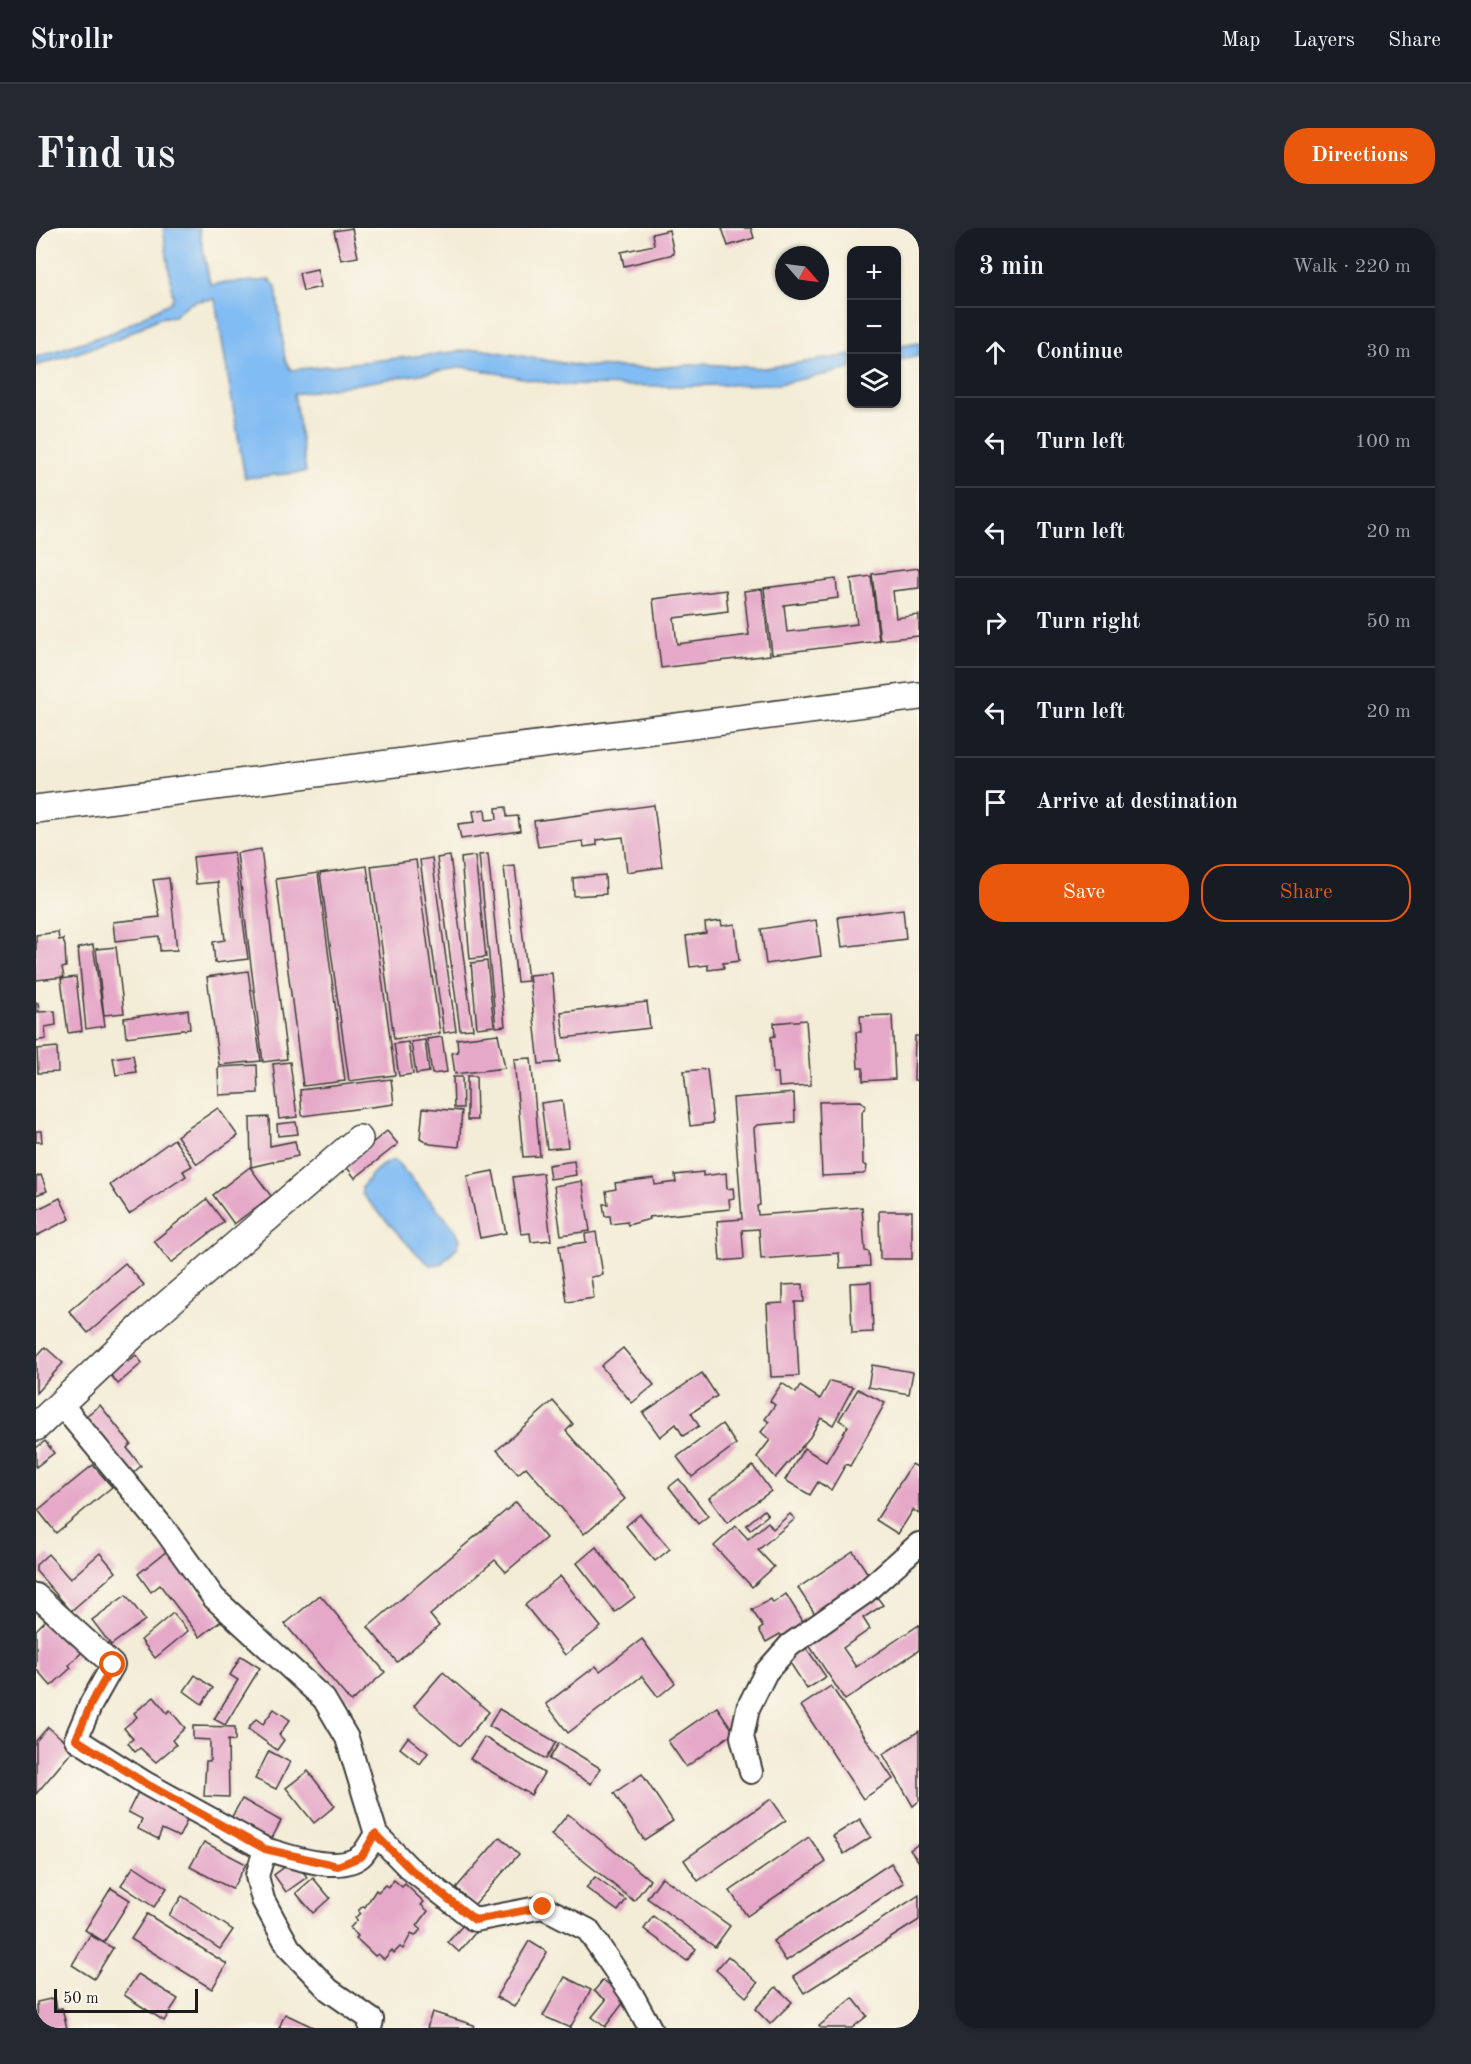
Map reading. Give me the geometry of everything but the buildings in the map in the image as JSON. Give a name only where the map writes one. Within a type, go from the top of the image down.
[{"type":"street","points":[[36,809],[919,696]]},
{"type":"street","points":[[36,1427],[150,1319],[359,1139]]},
{"type":"street","points":[[61,1404],[165,1530],[214,1598],[324,1699],[347,1738],[375,1834],[409,1868],[475,1920],[543,1907],[588,1930],[632,1995],[650,2028]]},
{"type":"street","points":[[751,1772],[742,1737],[748,1708],[766,1672],[790,1646],[864,1593],[919,1544]]},
{"type":"street","points":[[36,1595],[113,1665],[91,1704],[76,1739],[145,1783],[265,1849],[338,1866],[362,1856],[375,1834]]},
{"type":"street","points":[[265,1849],[257,1876],[263,1900],[289,1948],[329,1990],[372,2020],[370,2028]]},
{"type":"water","points":[[163,228],[199,228],[210,284],[270,280],[276,287],[285,359],[291,370],[480,349],[580,366],[656,368],[703,364],[765,368],[847,356],[847,370],[779,384],[669,386],[560,385],[464,367],[294,394],[306,472],[245,478],[215,299],[196,301],[174,316],[159,318],[114,341],[36,366],[36,357],[114,332],[171,302],[173,297]]},
{"type":"water","points":[[919,343],[919,356],[901,359],[901,346]]},
{"type":"water","points":[[395,1160],[455,1229],[460,1239],[458,1246],[441,1264],[430,1265],[415,1252],[362,1194],[362,1187],[372,1174],[380,1167]]},
{"type":"route","points":[[113,1665],[91,1704],[76,1739],[145,1783],[265,1849],[296,1858],[338,1866],[362,1856],[375,1834],[409,1868],[475,1920],[543,1907]]}]
